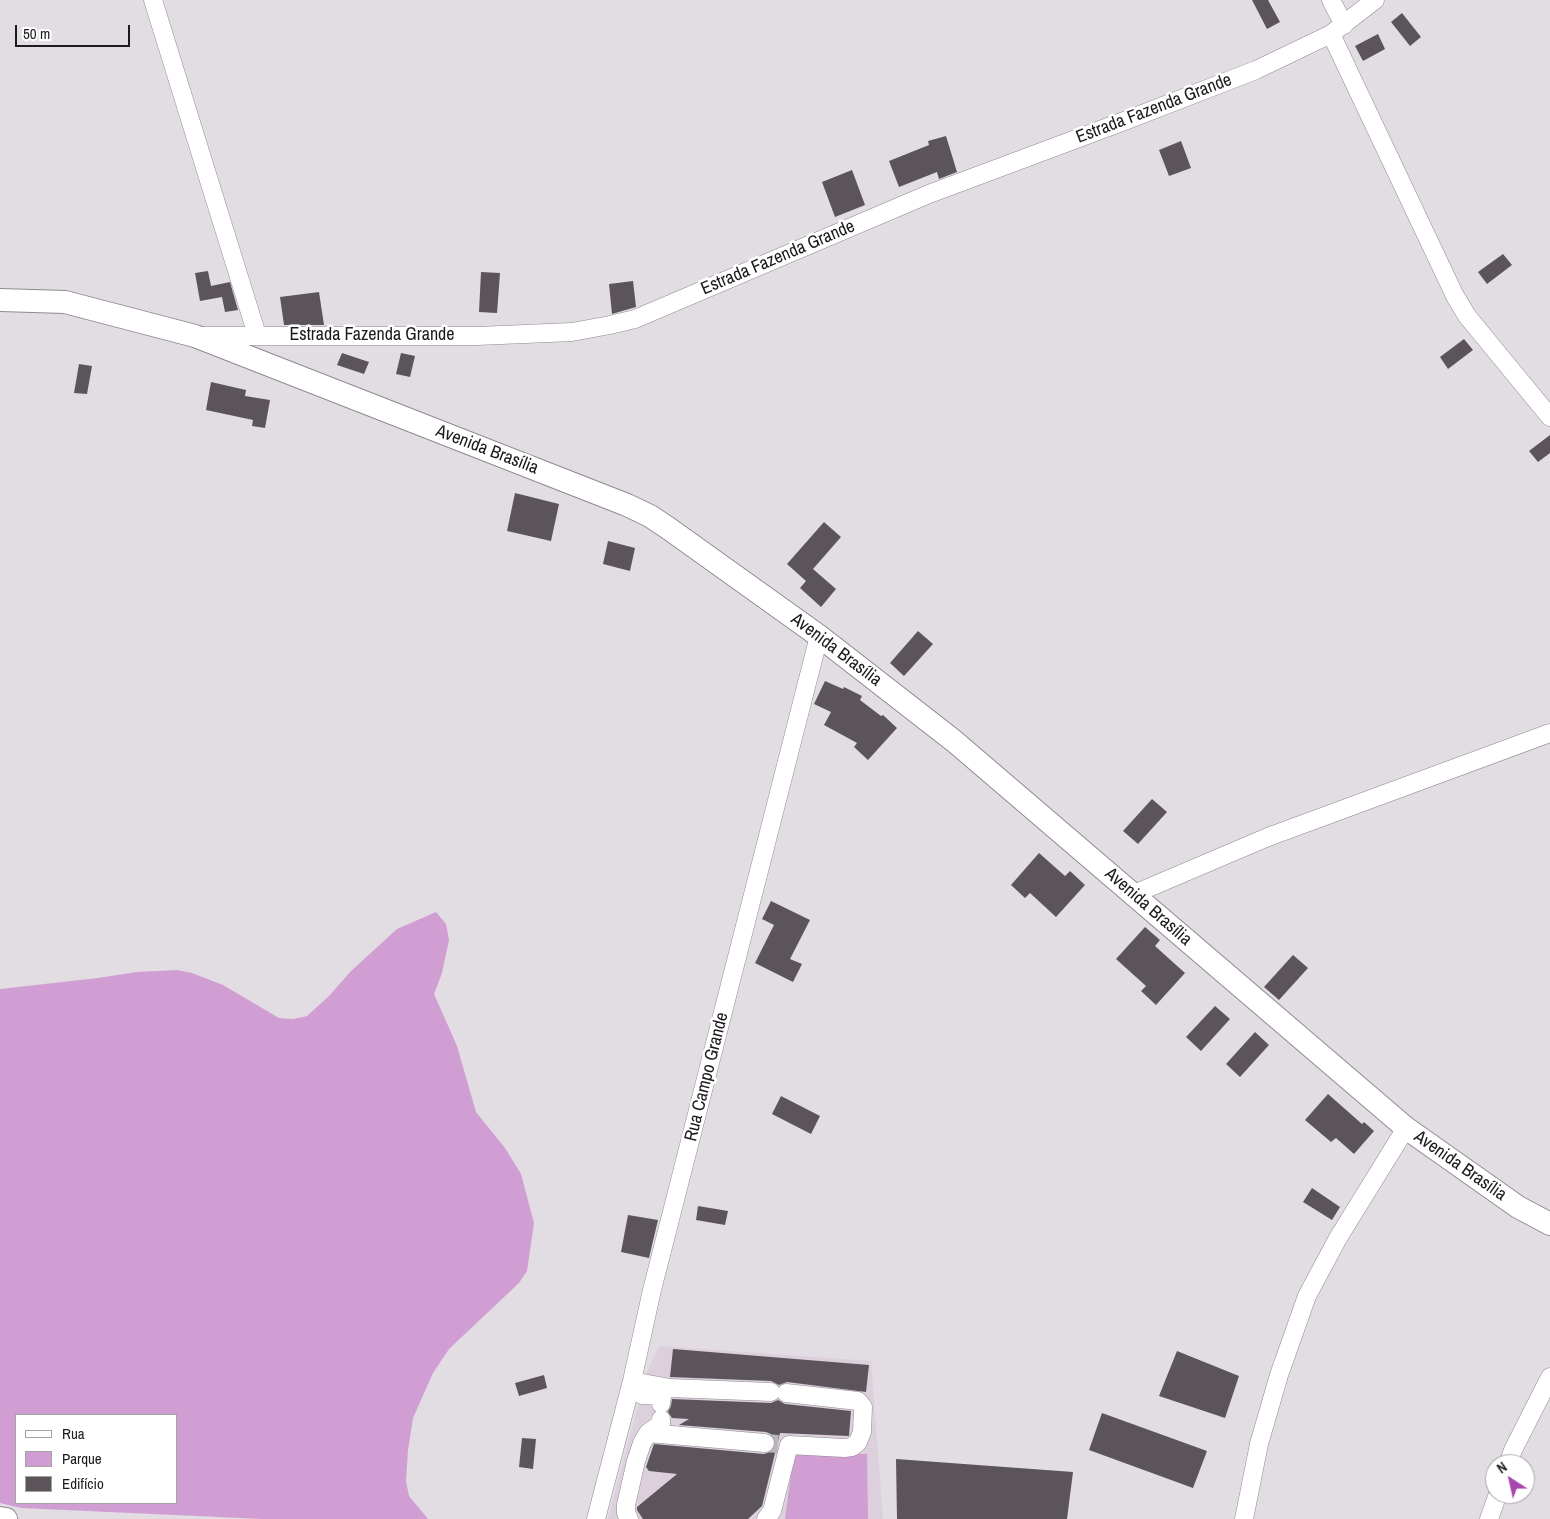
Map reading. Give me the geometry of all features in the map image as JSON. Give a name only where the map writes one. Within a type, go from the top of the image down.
[{"type":"main road","name":"Avenida Brasília","points":[[0,300],[65,302],[195,336],[627,505],[668,528],[820,636],[954,741],[1406,1128],[1518,1206],[1550,1224]]},
{"type":"main road","points":[[0,1518],[6,1519]]},
{"type":"street","points":[[153,0],[257,335]]},
{"type":"street","points":[[1331,0],[1337,30],[1455,296],[1467,316],[1550,417]]},
{"type":"street","name":"Estrada Fazenda Grande","points":[[195,336],[477,336],[572,332],[635,318],[930,194],[1232,80],[1289,55],[1337,30],[1375,0]]},
{"type":"street","name":"Rua Campo Grande","points":[[596,1519],[631,1387],[652,1290],[820,636]]},
{"type":"street","points":[[1134,894],[1268,837],[1550,732]]},
{"type":"street","points":[[1244,1519],[1259,1444],[1279,1375],[1308,1296],[1338,1238],[1406,1128]]},
{"type":"street","points":[[1512,1454],[1550,1377]]},
{"type":"street","points":[[631,1387],[778,1393],[855,1400],[863,1407],[862,1432],[858,1442],[852,1447],[844,1448],[648,1433]]},
{"type":"street","points":[[629,1519],[626,1514],[631,1480],[642,1443],[648,1433],[661,1424],[662,1396],[631,1387]]},
{"type":"street","points":[[766,1519],[772,1511],[777,1444]]},
{"type":"street","points":[[1489,1519],[1494,1504]]},
{"type":"shaded area","points":[[659,1346],[871,1361],[883,1519],[608,1519],[647,1372]]},
{"type":"green space","points":[[436,912],[446,924],[449,940],[442,973],[434,994],[457,1046],[476,1112],[505,1148],[521,1174],[534,1223],[527,1271],[519,1283],[449,1349],[433,1373],[413,1418],[406,1481],[409,1496],[428,1519],[262,1519],[21,1508],[0,1503],[0,989],[137,972],[177,970],[192,973],[223,985],[279,1018],[293,1019],[307,1016],[329,996],[351,971],[397,929]]},
{"type":"green space","points":[[794,1453],[867,1454],[868,1519],[785,1519]]},
{"type":"building","points":[[1252,0],[1268,0],[1280,22],[1267,29]]},
{"type":"building","points":[[1402,13],[1421,37],[1410,46],[1391,22]]},
{"type":"building","points":[[1378,34],[1385,49],[1363,61],[1355,46]]},
{"type":"building","points":[[946,136],[957,172],[939,179],[937,172],[899,187],[889,161],[929,145],[928,141]]},
{"type":"building","points":[[1181,141],[1191,168],[1169,176],[1159,150]]},
{"type":"building","points":[[852,170],[865,205],[835,217],[822,182]]},
{"type":"building","points":[[1503,254],[1512,265],[1487,284],[1478,272]]},
{"type":"building","points":[[208,271],[211,286],[230,282],[238,310],[225,312],[222,297],[200,301],[195,273]]},
{"type":"building","points":[[481,272],[500,273],[497,313],[479,312]]},
{"type":"building","points":[[633,281],[636,307],[612,314],[609,284]]},
{"type":"building","points":[[319,292],[324,325],[284,325],[280,297]]},
{"type":"building","points":[[1464,339],[1473,350],[1448,369],[1440,357]]},
{"type":"building","points":[[342,353],[369,362],[364,374],[337,365]]},
{"type":"building","points":[[401,353],[415,356],[410,377],[396,374]]},
{"type":"building","points":[[79,364],[92,366],[87,394],[74,393]]},
{"type":"building","points":[[211,382],[246,390],[245,396],[270,400],[265,428],[252,426],[253,420],[206,410]]},
{"type":"building","points":[[1550,435],[1550,453],[1538,462],[1529,451]]},
{"type":"building","points":[[515,493],[559,504],[551,541],[507,531]]},
{"type":"building","points":[[824,522],[841,537],[813,569],[836,589],[821,607],[800,588],[806,581],[787,564]]},
{"type":"building","points":[[608,541],[635,548],[630,571],[603,564]]},
{"type":"building","points":[[918,631],[933,644],[904,676],[890,663]]},
{"type":"building","points":[[825,681],[843,689],[844,687],[862,696],[860,700],[881,716],[883,715],[897,728],[868,760],[854,747],[857,743],[824,725],[831,712],[814,704]]},
{"type":"building","points":[[1152,799],[1167,812],[1138,844],[1123,831]]},
{"type":"building","points":[[1039,853],[1065,876],[1070,871],[1085,885],[1056,917],[1030,893],[1025,898],[1011,885]]},
{"type":"building","points":[[771,901],[810,920],[790,959],[802,964],[793,982],[755,963],[774,925],[762,919]]},
{"type":"building","points":[[1145,927],[1160,940],[1155,946],[1185,973],[1156,1005],[1141,991],[1146,986],[1116,959]]},
{"type":"building","points":[[1293,955],[1308,968],[1279,1000],[1264,987]]},
{"type":"building","points":[[1215,1006],[1230,1019],[1201,1051],[1186,1037]]},
{"type":"building","points":[[1255,1032],[1269,1045],[1240,1077],[1226,1064]]},
{"type":"building","points":[[1328,1094],[1362,1124],[1364,1122],[1374,1131],[1354,1154],[1336,1138],[1331,1142],[1305,1120]]},
{"type":"building","points":[[781,1096],[820,1116],[811,1134],[772,1114]]},
{"type":"building","points":[[1312,1188],[1340,1207],[1332,1220],[1303,1202]]},
{"type":"building","points":[[698,1206],[728,1211],[725,1225],[696,1220]]},
{"type":"building","points":[[628,1215],[658,1220],[649,1258],[621,1252]]},
{"type":"building","points":[[673,1349],[869,1365],[866,1392],[787,1382],[779,1385],[771,1381],[670,1377]]},
{"type":"building","points":[[1177,1351],[1239,1376],[1225,1418],[1159,1396]]},
{"type":"building","points":[[544,1375],[547,1388],[519,1396],[515,1383]]},
{"type":"building","points":[[672,1399],[771,1403],[778,1400],[785,1404],[851,1411],[849,1436],[780,1433],[762,1506],[748,1519],[643,1519],[637,1507],[677,1474],[649,1471],[646,1467],[654,1444],[764,1454],[770,1452],[775,1444],[771,1434],[766,1432],[679,1425],[689,1419],[672,1418],[668,1412]]},
{"type":"building","points":[[1102,1413],[1207,1451],[1193,1488],[1089,1450]]},
{"type":"building","points":[[522,1438],[536,1439],[533,1469],[519,1467]]},
{"type":"building","points":[[896,1459],[1073,1472],[1067,1519],[897,1519]]},
{"type":"tunnel","points":[[765,1443],[778,1444]]}]
